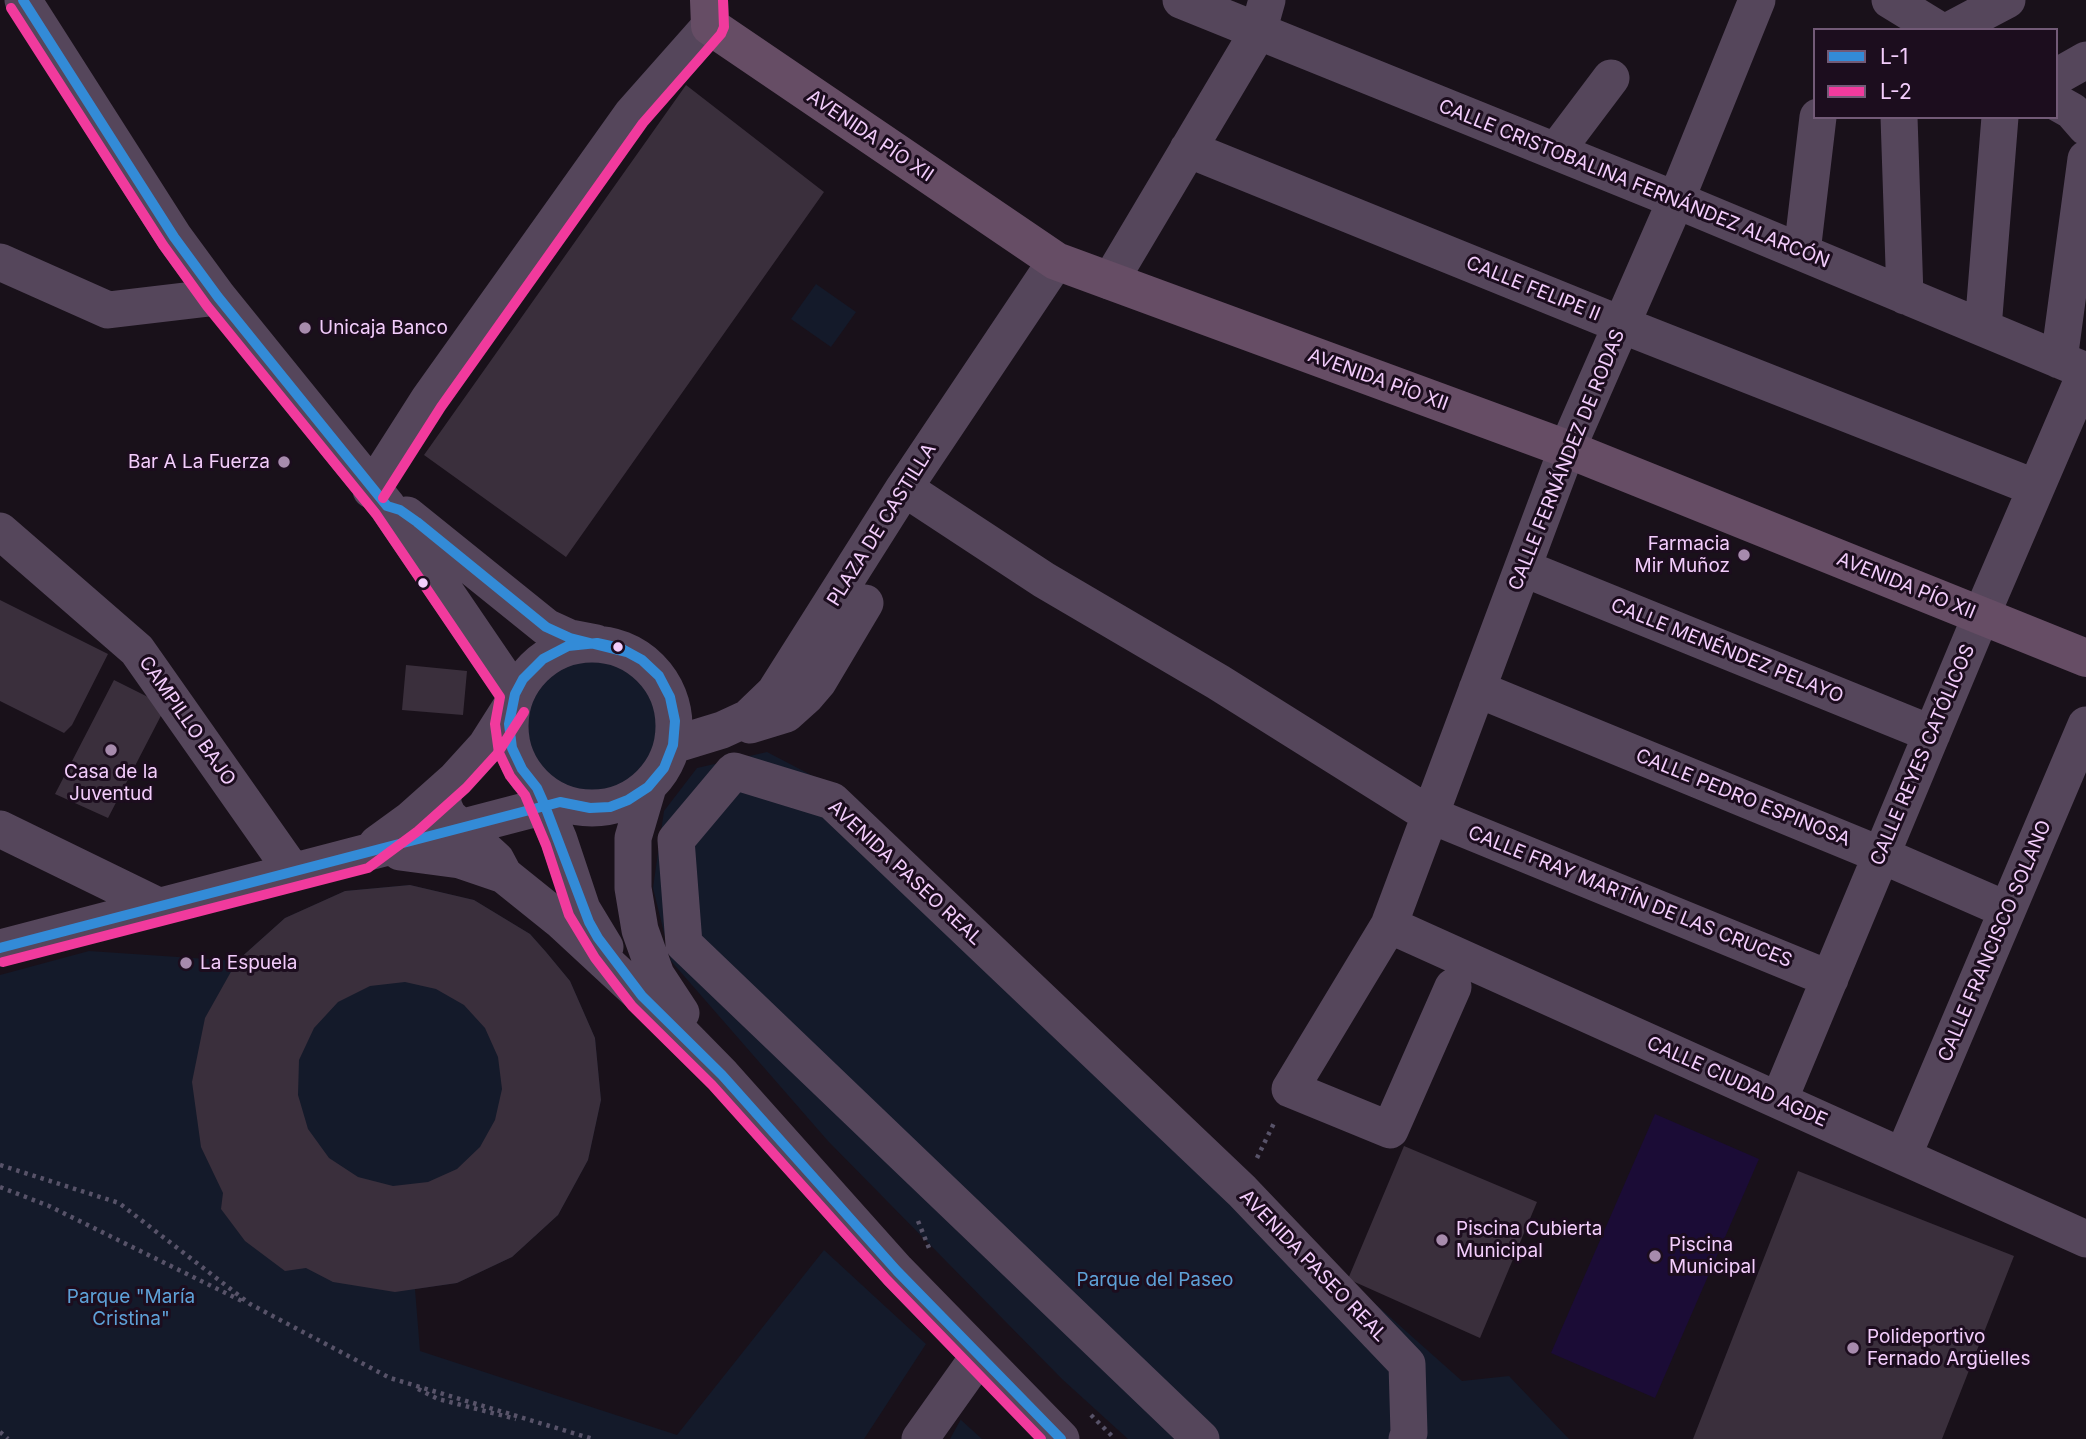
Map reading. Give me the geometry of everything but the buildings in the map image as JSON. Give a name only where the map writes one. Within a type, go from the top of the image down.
[{"type":"main road","name":"AVENIDA PÍO XII","points":[[709,13],[1056,261],[1567,449],[2086,658]]},
{"type":"street","points":[[23,0],[174,237],[218,297],[379,498],[513,700],[509,724],[512,748],[522,769],[547,798],[579,900],[598,938],[642,996]]},
{"type":"street","name":"CALLE CRISTOBALINA FERNÁNDEZ ALARCÓN","points":[[1181,0],[1262,16],[1556,151],[2077,368]]},
{"type":"street","name":"CALLE FERNÁNDEZ DE RODAS","points":[[1290,1089],[1389,925],[1567,449],[1676,200],[1757,0]]},
{"type":"street","points":[[1954,28],[2007,0]]},
{"type":"street","points":[[1893,11],[1934,28]]},
{"type":"street","points":[[379,498],[429,399],[632,114],[709,13]]},
{"type":"street","points":[[1110,281],[1262,16]]},
{"type":"street","points":[[2058,77],[2086,60]]},
{"type":"street","points":[[1556,151],[1612,78]]},
{"type":"street","points":[[2058,103],[2072,111],[2086,127]]},
{"type":"street","points":[[1802,252],[1818,119]]},
{"type":"street","points":[[1899,119],[1905,296]]},
{"type":"street","points":[[1983,328],[2000,119]]},
{"type":"street","name":"CALLE FELIPE II","points":[[1188,149],[1622,325],[2036,488]]},
{"type":"street","name":"CALLE REYES CATÓLICOS","points":[[1779,1101],[2036,488],[2077,368],[2086,159]]},
{"type":"street","name":"PLAZA DE CASTILLA","points":[[673,745],[722,730],[748,718],[775,692],[904,488],[1056,261]]},
{"type":"street","points":[[0,262],[108,310],[218,297]]},
{"type":"street","name":"CALLE FRAY MARTÍN DE LAS CRUCES","points":[[904,488],[1044,580],[1218,682],[1430,815],[1830,979]]},
{"type":"street","points":[[0,948],[460,829],[547,798],[590,808],[610,807],[628,800],[648,787],[664,768],[673,745],[675,721],[670,697],[659,676],[642,660],[620,648],[570,638],[546,627],[416,522],[379,498]]},
{"type":"street","name":"CAMPILLO BAJO","points":[[0,531],[137,650],[293,873]]},
{"type":"street","name":"CALLE MENÉNDEZ PELAYO","points":[[1523,568],[1931,734]]},
{"type":"street","points":[[722,730],[769,721],[796,707],[818,682],[865,604]]},
{"type":"street","points":[[362,855],[410,820],[476,758],[513,700],[523,679],[543,659],[568,646],[597,643]]},
{"type":"street","name":"CALLE PEDRO ESPINOSA","points":[[1477,689],[1881,855],[2007,910]]},
{"type":"street","name":"CALLE FRANCISCO SOLANO","points":[[1903,1156],[2007,910],[2076,779],[2086,724]]},
{"type":"street","name":"AVENIDA PASEO REAL","points":[[1201,1439],[684,944],[676,840],[734,771],[832,801],[1242,1191],[1407,1364],[1407,1439]]},
{"type":"street","points":[[648,787],[633,838],[632,870],[640,930],[656,975],[722,1075]]},
{"type":"street","points":[[443,791],[445,811],[460,829],[496,860],[505,875],[560,920],[642,996],[722,1075],[897,1271],[1060,1439]]},
{"type":"street","points":[[0,829],[160,907]]},
{"type":"street","points":[[362,855],[388,852],[437,856],[505,875]]},
{"type":"street","points":[[579,900],[589,905],[608,902],[625,887],[632,870]]},
{"type":"street","name":"CALLE CIUDAD AGDE","points":[[1389,925],[2086,1239]]},
{"type":"street","points":[[1290,1089],[1390,1130],[1453,987]]},
{"type":"street","points":[[920,1439],[979,1356]]},
{"type":"path","points":[[1242,1191],[1290,1089]]},
{"type":"path","points":[[0,1165],[118,1203],[250,1304],[390,1378],[594,1439]]},
{"type":"path","points":[[0,1187],[49,1206],[294,1327]]},
{"type":"path","points":[[0,1432],[9,1439]]},
{"type":"green space","points":[[816,284],[856,312],[831,347],[791,319]]},
{"type":"green space","points":[[592,658],[618,663],[640,678],[655,700],[660,726],[655,752],[640,774],[618,789],[592,794],[566,789],[544,774],[529,752],[524,726],[529,700],[544,678],[566,663]]},
{"type":"green space","name":"Parque del Paseo","points":[[767,752],[857,799],[1372,1301],[1462,1381],[1509,1376],[1569,1439],[1128,1439],[1062,1379],[828,1141],[671,961],[653,888],[664,811],[697,768]]},
{"type":"green space","name":"Parque \"María Cristina\"","points":[[410,885],[474,900],[530,934],[546,952],[570,981],[595,1038],[601,1100],[588,1160],[558,1215],[512,1257],[457,1283],[415,1289],[420,1351],[677,1435],[824,1250],[926,1344],[864,1439],[0,1439],[0,975],[89,951],[237,961],[285,918],[345,891]]},
{"type":"green space","points":[[961,1420],[982,1439],[950,1439]]},
{"type":"shaded area","name":"Piscina Municipal","points":[[1655,1114],[1759,1159],[1655,1398],[1551,1353]]},
{"type":"transit line","name":"L-1","points":[[23,0],[174,237],[218,297],[387,506],[400,510],[417,522],[546,627],[570,638],[626,652]]},
{"type":"transit line","name":"L-2","points":[[383,498],[441,407],[643,123],[721,34],[724,27],[723,0]]},
{"type":"transit line","name":"L-2","points":[[11,8],[163,245],[207,306],[376,514],[500,697],[495,724],[499,753],[510,776],[525,795],[546,845],[569,915],[595,958],[632,1006],[712,1085],[887,1280],[1041,1439]]},
{"type":"transit line","name":"L-1","points":[[597,643],[620,648],[642,660],[659,676],[670,697],[675,721],[673,745],[664,768],[648,787],[628,800],[610,807],[590,808],[560,802],[545,806],[512,748],[509,724],[515,694],[523,679],[543,659],[568,646],[597,643]]},
{"type":"transit line","name":"L-2","points":[[3,962],[368,868],[418,831],[466,788],[497,754],[524,712]]},
{"type":"transit line","name":"L-1","points":[[0,948],[545,806]]},
{"type":"transit line","name":"L-1","points":[[545,806],[589,922],[642,996],[722,1075],[897,1271],[1061,1439]]},
{"type":"place","name":"Unicaja Banco","points":[[305,328]]},
{"type":"place","name":"Bar A La Fuerza","points":[[284,462]]},
{"type":"place","name":"Farmacia Mir Muñoz","points":[[1744,555]]},
{"type":"place","name":"Casa de la Juventud","points":[[111,750]]},
{"type":"place","name":"La Espuela","points":[[186,963]]},
{"type":"place","name":"Piscina Cubierta Municipal","points":[[1442,1240]]},
{"type":"place","name":"Piscina Municipal","points":[[1655,1256]]},
{"type":"place","name":"Polideportivo Fernado Argüelles","points":[[1853,1348]]}]
